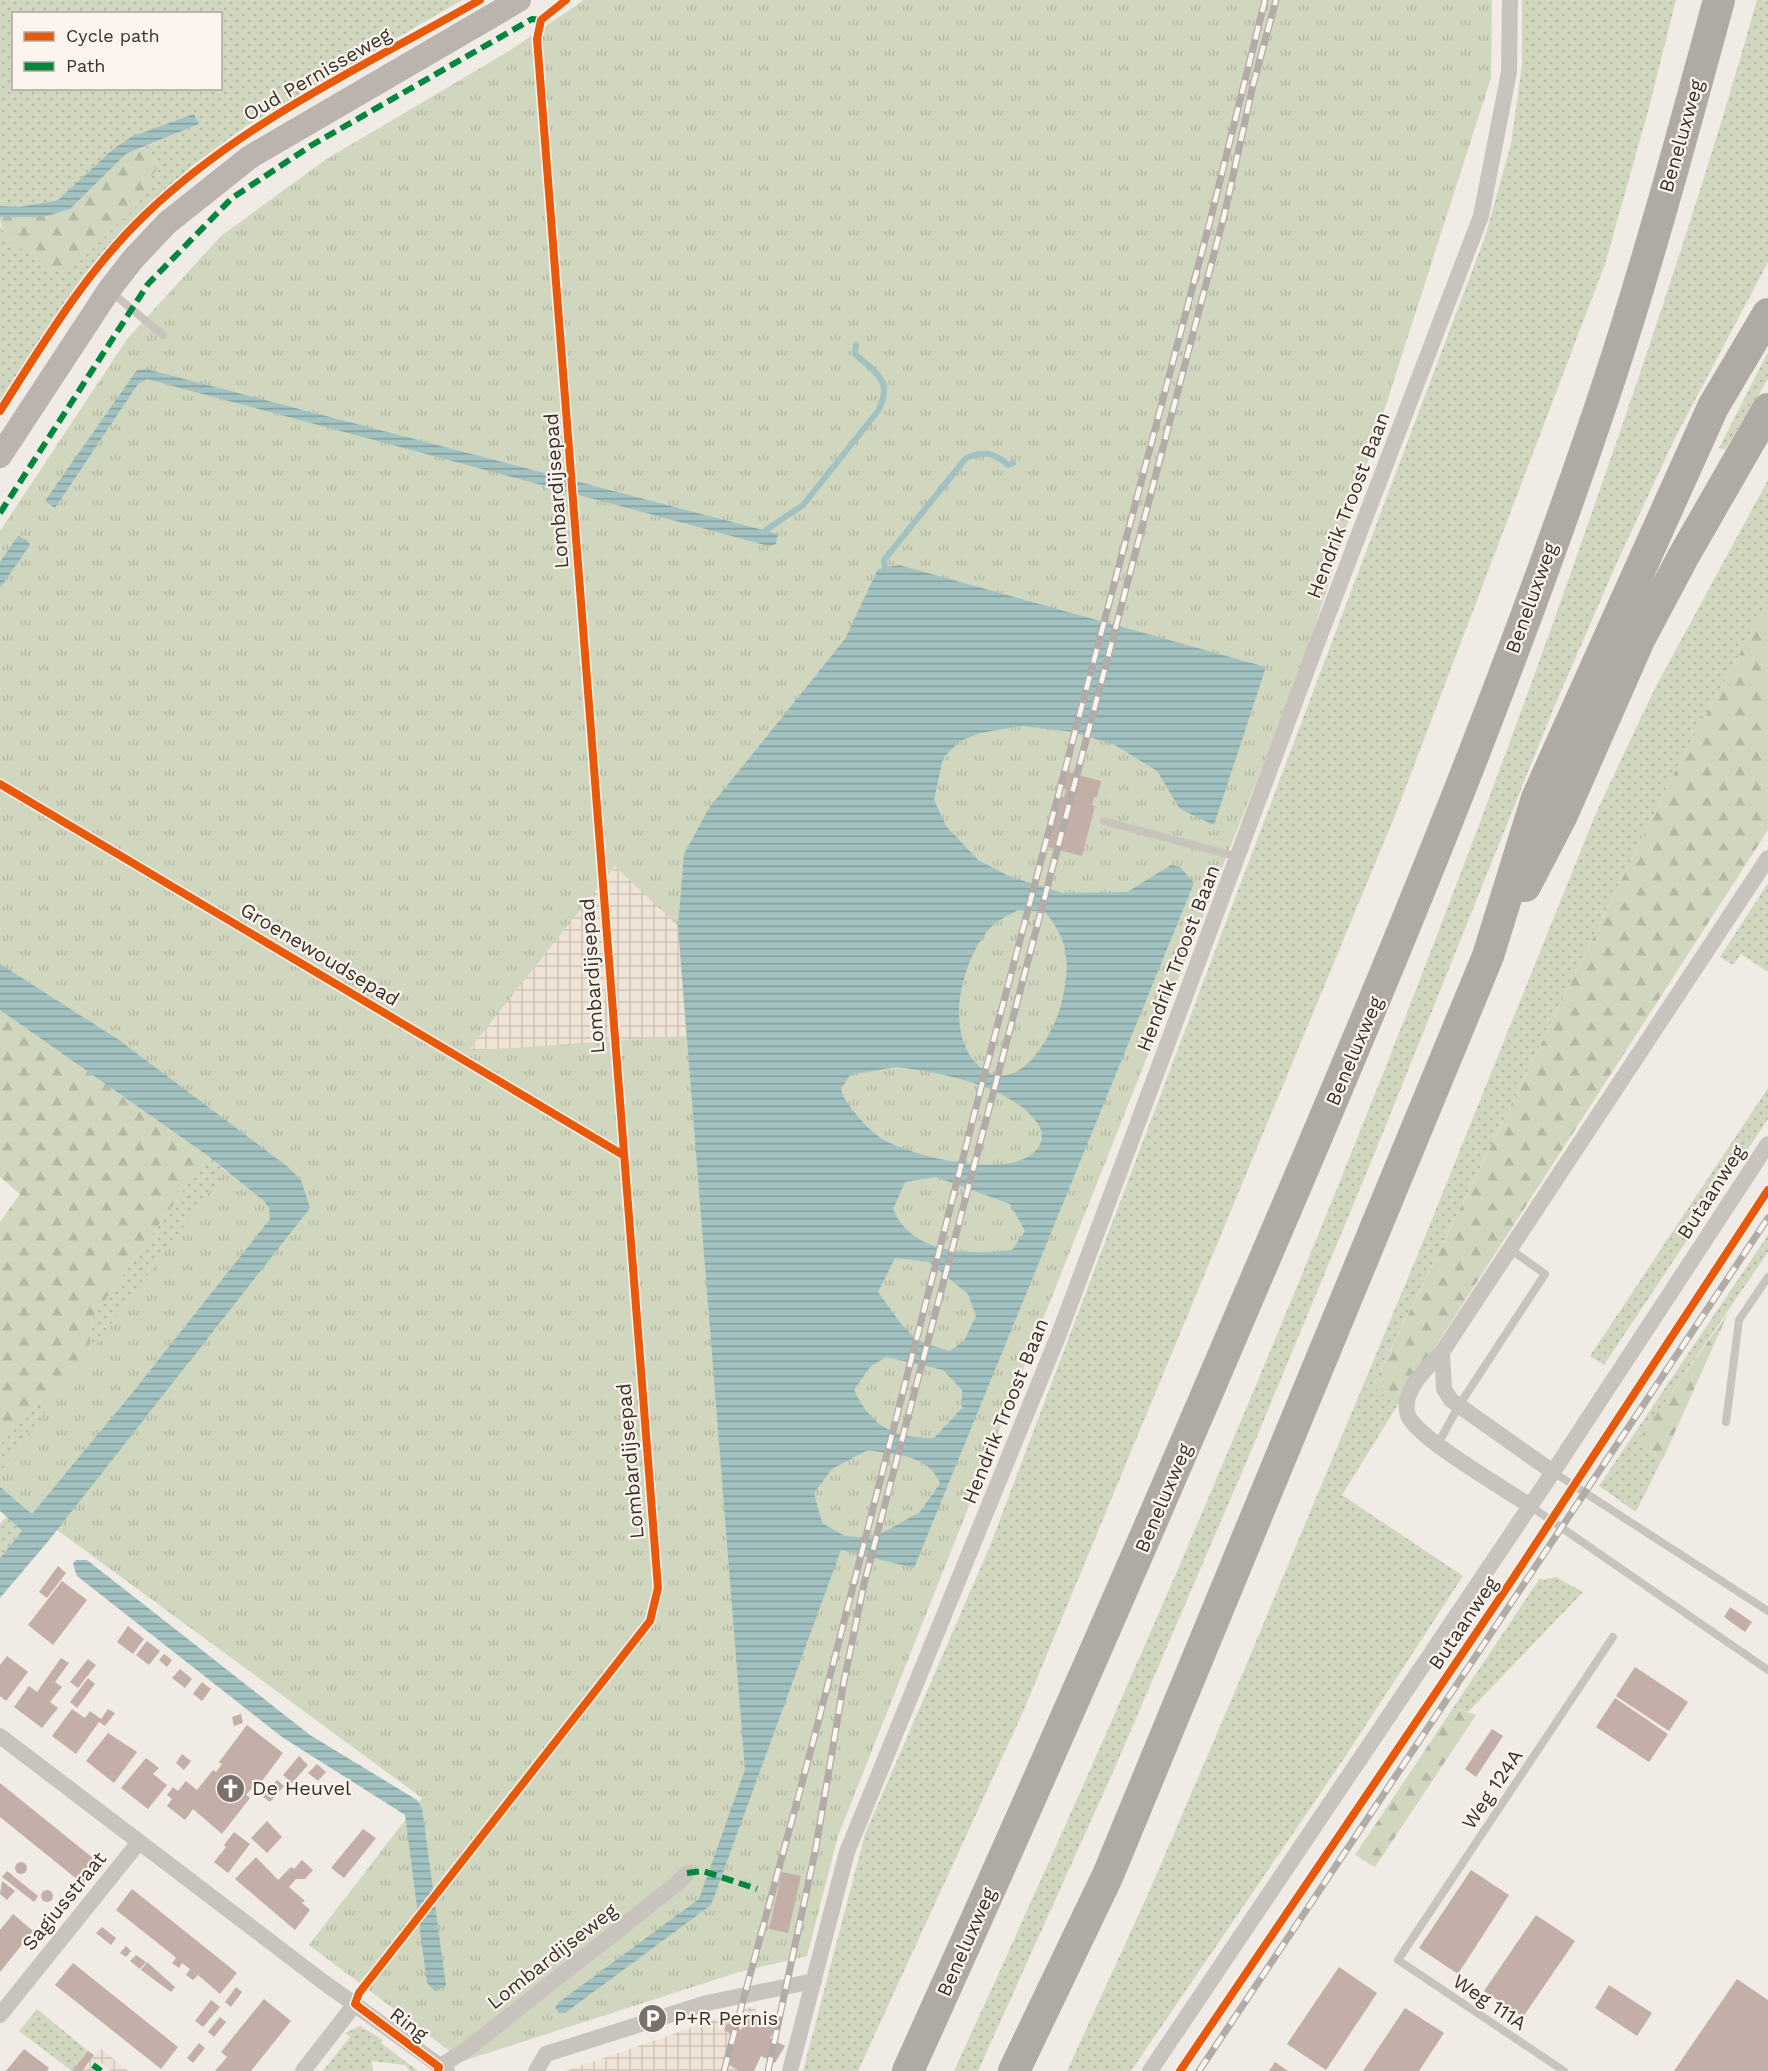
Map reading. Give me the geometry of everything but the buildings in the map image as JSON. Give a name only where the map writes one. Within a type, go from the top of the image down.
[{"type":"highway","name":"Beneluxweg","points":[[908,2071],[1073,1707],[1373,1007],[1489,714],[1606,389],[1644,269],[1719,0]]},
{"type":"highway","points":[[1014,2071],[1108,1875],[1488,956],[1538,798],[1713,407],[1768,314]]},
{"type":"highway","points":[[1488,956],[1562,815],[1639,640],[1683,557],[1768,409]]},
{"type":"street","name":"Hendrik Troost Baan","points":[[790,2071],[847,1852],[1059,1334],[1481,216],[1509,72],[1510,0]]},
{"type":"street","name":"Oud Pernisseweg","points":[[0,456],[109,290],[133,259],[167,223],[250,157],[517,1]]},
{"type":"street","points":[[1530,1506],[1422,1433],[1408,1414],[1408,1401],[1414,1382],[1442,1352],[1768,858]]},
{"type":"street","name":"Butaanweg","points":[[1150,2071],[1553,1472],[1768,1144]]},
{"type":"street","points":[[1442,1352],[1444,1389],[1458,1407],[1553,1472]]},
{"type":"street","name":"Ring","points":[[0,1736],[442,2070]]},
{"type":"street","name":"Sagiusstraat","points":[[0,2015],[139,1842]]},
{"type":"street","name":"Lombardijseweg","points":[[442,2070],[679,1882],[687,1873]]},
{"type":"street","points":[[536,2071],[546,2054],[707,2003],[814,1981]]},
{"type":"street","points":[[303,2071],[355,2004]]},
{"type":"lane","points":[[109,290],[163,335]]},
{"type":"lane","name":"Hendrik Troost Baan","points":[[1104,821],[1238,857]]},
{"type":"lane","points":[[1438,1444],[1458,1407],[1545,1274],[1510,1250]]},
{"type":"lane","points":[[1726,1422],[1739,1320],[1768,1277]]},
{"type":"lane","points":[[1553,1472],[1768,1611]]},
{"type":"lane","points":[[1530,1506],[1768,1670]]},
{"type":"lane","name":"Weg 124A","points":[[1398,1960],[1613,1637]]},
{"type":"lane","name":"Weg 111A","points":[[1398,1960],[1564,2071]]},
{"type":"green space","points":[[0,0],[462,0],[246,126],[192,166],[130,224],[76,286],[0,401],[0,226],[10,240],[77,264],[135,207],[159,164],[145,147],[199,124],[112,150],[58,200],[19,207],[0,206]]},
{"type":"green space","points":[[584,0],[1492,0],[1491,78],[1301,669],[838,1836],[807,1956],[739,1972],[463,2061],[309,1945],[422,1798],[0,1488],[0,1472],[235,1158],[0,1007],[0,531],[127,339],[221,236],[325,160],[509,51]]},
{"type":"green space","points":[[1522,0],[1676,0],[1647,115],[1605,264],[1396,813],[1023,1712],[858,2071],[803,2071],[865,1834],[990,1546],[1485,237],[1511,144],[1522,65]]},
{"type":"green space","points":[[1757,0],[1768,0],[1768,262],[1676,436],[1618,560],[1555,705],[1378,1145],[1248,1458],[1113,1772],[978,2071],[954,2071],[1191,1539],[1340,1181],[1412,1000],[1481,819],[1604,479],[1684,241]]},
{"type":"green space","points":[[145,147],[159,164],[135,207],[77,264],[54,270],[29,255],[12,242],[6,234],[0,217],[44,217],[70,209],[126,154]]},
{"type":"green space","points":[[1768,352],[1768,379],[1725,450],[1719,448]]},
{"type":"green space","points":[[1768,480],[1768,602],[1671,779],[1373,1385],[1397,1406],[1342,1495],[1463,1576],[1343,1760],[1131,2071],[1067,2071],[1149,1892],[1242,1675],[1420,1249],[1596,813],[1654,690]]},
{"type":"green space","points":[[1768,602],[1768,830],[1397,1406],[1373,1386],[1671,779]]},
{"type":"green space","points":[[1768,883],[1768,972],[1741,954],[1733,965],[1720,957]]},
{"type":"green space","points":[[0,1010],[208,1156],[93,1317],[85,1382],[59,1415],[37,1404],[0,1445],[0,1222],[20,1194],[0,1177]]},
{"type":"green space","points":[[1768,1088],[1768,1119],[1604,1365],[1590,1356]]},
{"type":"green space","points":[[208,1156],[231,1176],[47,1495],[32,1514],[0,1487],[0,1445],[37,1404],[85,1382],[93,1317]]},
{"type":"green space","points":[[1768,1235],[1768,1252],[1638,1442],[1662,1459],[1636,1512],[1599,1486]]},
{"type":"green space","points":[[1728,1313],[1663,1459],[1662,1459],[1637,1442]]},
{"type":"green space","points":[[6,1517],[22,1531],[0,1558],[0,1524]]},
{"type":"green space","points":[[1556,1577],[1583,1592],[1468,1712],[1453,1708],[1540,1578],[1543,1580]]},
{"type":"green space","points":[[1453,1708],[1476,1715],[1375,1867],[1355,1855]]},
{"type":"green space","points":[[37,2009],[88,2051],[72,2071],[19,2031]]},
{"type":"green space","points":[[360,2026],[383,2040],[381,2043],[418,2071],[410,2071],[405,2065],[372,2061],[373,2071],[323,2071],[350,2037],[345,2033]]},
{"type":"shaded area","points":[[615,866],[678,926],[686,1036],[468,1051]]},
{"type":"shaded area","points":[[757,2005],[754,2017],[749,2015],[724,2062],[739,2071],[566,2071]]},
{"type":"shaded area","points":[[100,2048],[128,2071],[111,2071],[101,2063],[94,2071],[81,2071]]},
{"type":"water","points":[[194,114],[199,124],[126,154],[70,209],[44,217],[0,217],[0,206],[19,207],[58,200],[112,150],[131,137]]},
{"type":"water","points":[[146,369],[778,534],[776,544],[769,546],[147,379],[138,384],[55,508],[45,501],[137,370]]},
{"type":"water","points":[[18,536],[27,540],[30,545],[0,588],[0,562]]},
{"type":"water","points":[[899,565],[1266,667],[1214,825],[1180,809],[1157,771],[1115,745],[1073,732],[1021,726],[980,733],[960,741],[943,758],[934,800],[946,826],[978,860],[1011,877],[1063,893],[1127,892],[1171,865],[1180,867],[1194,883],[914,1568],[841,1550],[711,1905],[565,2013],[559,2013],[555,2008],[558,2003],[699,1899],[745,1770],[678,926],[684,854],[709,808],[845,639],[878,569]],"holes":[[[1018,910],[1045,912],[1059,933],[1067,964],[1062,1001],[1052,1029],[1032,1058],[1020,1069],[1007,1075],[993,1074],[978,1065],[967,1051],[961,1034],[959,1015],[960,995],[972,957],[991,927]],[[896,1067],[954,1077],[995,1091],[1028,1112],[1039,1126],[1042,1134],[1041,1141],[1032,1154],[1019,1161],[1001,1164],[981,1165],[916,1153],[879,1136],[852,1109],[841,1089],[850,1075]],[[936,1177],[1010,1204],[1025,1231],[1012,1250],[978,1252],[943,1249],[914,1236],[902,1224],[893,1209],[905,1182]],[[895,1258],[929,1262],[968,1294],[976,1316],[964,1341],[950,1351],[919,1342],[901,1324],[878,1292]],[[886,1357],[943,1370],[962,1390],[962,1408],[934,1438],[907,1436],[895,1433],[876,1421],[868,1413],[854,1390],[870,1367]],[[868,1450],[900,1455],[919,1461],[935,1473],[940,1483],[920,1512],[873,1538],[845,1536],[822,1523],[814,1493],[832,1469]]]},
{"type":"water","points":[[0,964],[119,1040],[288,1167],[301,1180],[310,1208],[50,1539],[0,1598],[0,1558],[22,1531],[0,1511],[0,1487],[32,1514],[133,1392],[270,1219],[269,1208],[264,1201],[208,1156],[0,1010]]},
{"type":"water","points":[[76,1560],[87,1560],[310,1735],[417,1800],[422,1808],[446,1986],[435,1991],[427,1983],[405,1815],[282,1737],[77,1576],[73,1564]]},
{"type":"waterway","points":[[766,530],[803,505],[878,411],[884,392],[883,385],[876,372],[855,354],[856,345]]},
{"type":"waterway","points":[[885,568],[884,560],[966,458],[988,454],[998,457],[1008,465],[1013,463]]},
{"type":"railway","points":[[724,2071],[812,1746],[983,1080],[1209,225],[1265,0]]},
{"type":"railway","points":[[768,2071],[816,1847],[844,1681],[864,1584],[1225,212],[1253,85],[1276,0]]},
{"type":"railway","points":[[1199,2071],[1768,1218]]},
{"type":"marked path","points":[[0,513],[148,284],[232,198],[312,145],[532,19],[541,20]]},
{"type":"marked path","points":[[687,1873],[703,1871],[757,1889]]},
{"type":"marked path","points":[[93,2065],[101,2071]]},
{"type":"cycle path","points":[[0,411],[67,308],[104,259],[146,214],[183,181],[223,151],[306,97],[480,0]]},
{"type":"cycle path","name":"Lombardijsepad","points":[[438,2071],[439,2067],[355,2004],[359,1993],[650,1621],[658,1588],[537,39],[541,20],[566,0]]},
{"type":"cycle path","name":"Groenewoudsepad","points":[[0,784],[623,1155]]},
{"type":"cycle path","points":[[1180,2071],[1512,1580],[1768,1190]]},
{"type":"place","name":"De Heuvel","points":[[231,1788]]},
{"type":"place","name":"P+R Pernis","points":[[653,2018]]}]
